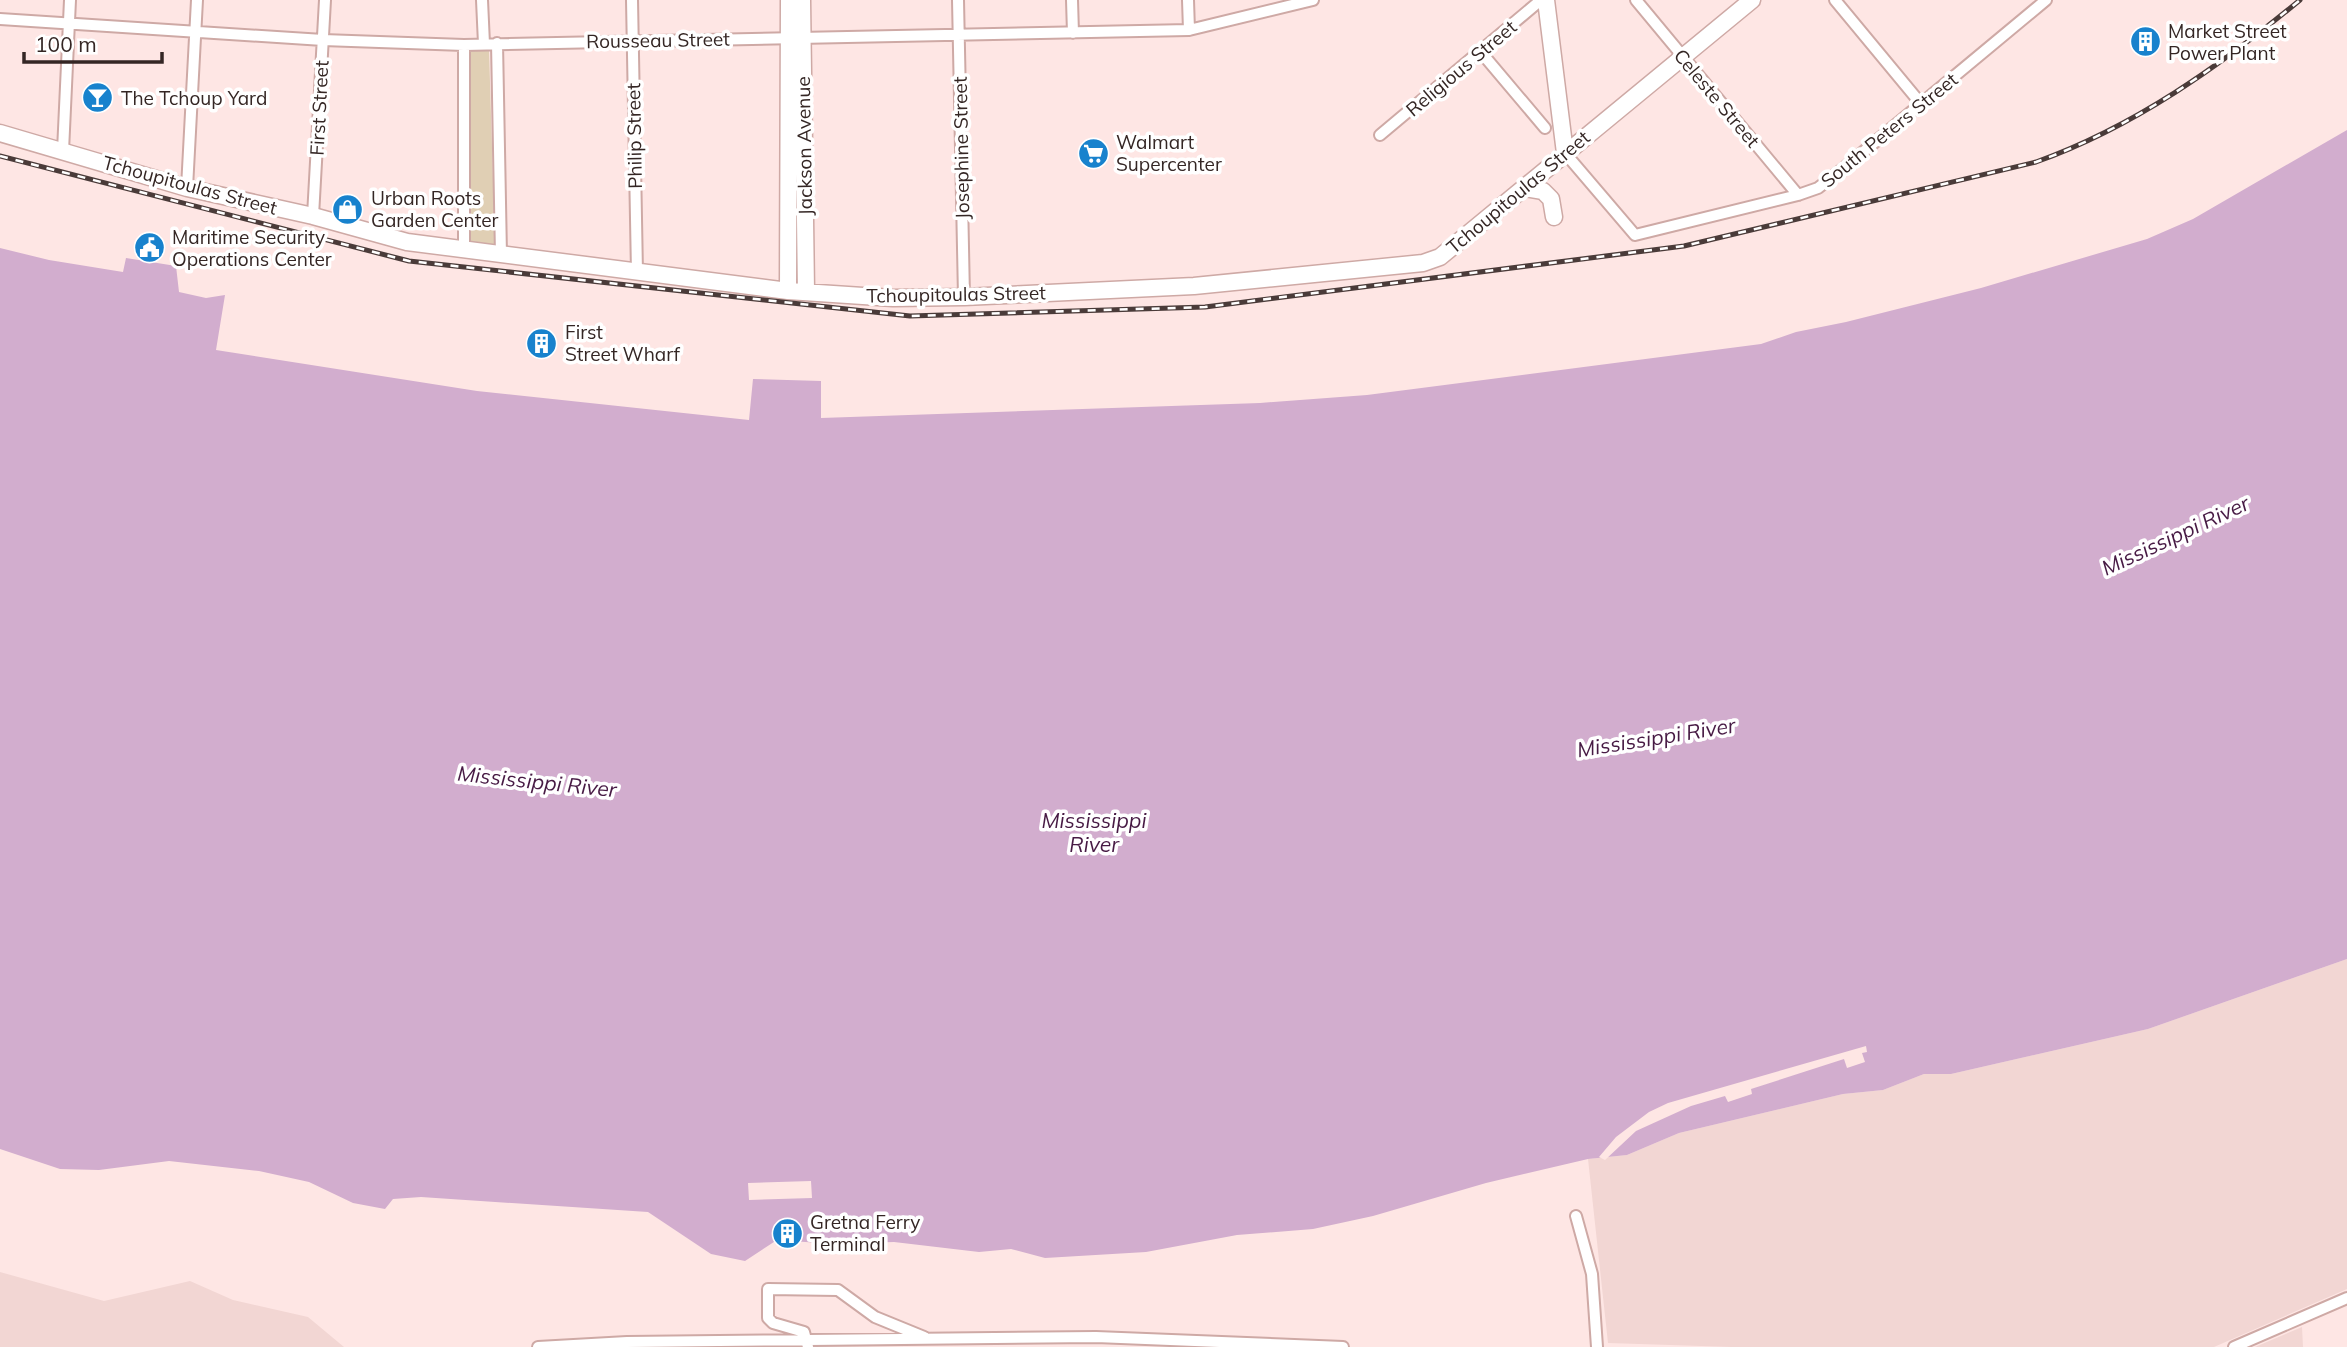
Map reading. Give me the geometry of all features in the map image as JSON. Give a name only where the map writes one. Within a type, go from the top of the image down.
[{"type":"street","points":[[63,151],[70,0]]},
{"type":"street","points":[[187,188],[197,0]]},
{"type":"street","name":"First Street","points":[[313,216],[325,0]]},
{"type":"street","points":[[482,0],[484,44]]},
{"type":"street","name":"Philip Street","points":[[632,0],[637,273]]},
{"type":"street","name":"Jackson Avenue","points":[[789,0],[796,38],[806,291]]},
{"type":"street","name":"Jackson Avenue","points":[[788,291],[796,38],[802,0]]},
{"type":"street","name":"Josephine Street","points":[[958,0],[964,297]]},
{"type":"street","points":[[1072,0],[1073,33]]},
{"type":"street","points":[[1188,0],[1189,30]]},
{"type":"street","name":"Rousseau Street","points":[[0,19],[323,40],[464,45],[1189,30],[1313,0]]},
{"type":"street","points":[[1544,0],[1565,153]]},
{"type":"street","name":"Religious Street","points":[[1380,135],[1544,0]]},
{"type":"street","name":"Celeste Street","points":[[1636,0],[1798,195]]},
{"type":"street","name":"Tchoupitoulas Street","points":[[0,133],[187,188],[313,216],[407,242],[637,273],[788,291],[893,298],[1194,286],[1428,262],[1446,253],[1752,0]]},
{"type":"street","points":[[1835,0],[1922,105]]},
{"type":"street","name":"South Peters Street","points":[[1565,153],[1629,231],[1643,235],[1798,195],[1818,188],[1922,105],[2042,1]]},
{"type":"street","points":[[497,43],[501,254]]},
{"type":"street","points":[[464,45],[464,250]]},
{"type":"street","points":[[1480,51],[1545,128]]},
{"type":"street","points":[[1524,188],[1544,191],[1551,199],[1554,217]]},
{"type":"street","points":[[1576,1216],[1592,1274],[1597,1347]]},
{"type":"street","points":[[808,1344],[804,1332],[773,1323],[768,1318],[768,1289],[838,1290],[875,1317],[931,1339]]},
{"type":"street","points":[[2234,1347],[2347,1298]]},
{"type":"street","points":[[538,1347],[627,1344],[850,1344],[931,1339],[976,1342],[1343,1347]]},
{"type":"shaded area","points":[[489,50],[495,246],[471,243],[467,51]]},
{"type":"shaded area","points":[[2347,959],[2347,1289],[2214,1347],[1732,1347],[1608,1343],[1588,1159],[1627,1155],[1679,1133],[1843,1094],[1883,1090],[1924,1074],[1951,1074],[2148,1029]]},
{"type":"shaded area","points":[[0,1272],[104,1301],[190,1281],[233,1300],[308,1317],[344,1347],[0,1347]]},
{"type":"shaded area","points":[[2302,1327],[2303,1347],[2255,1347]]},
{"type":"water","name":"Mississippi River","points":[[2347,130],[2347,959],[2148,1029],[1951,1074],[1924,1074],[1883,1090],[1843,1094],[1679,1133],[1627,1155],[1588,1159],[1486,1183],[1373,1216],[1313,1229],[1237,1235],[1146,1252],[1045,1258],[1011,1249],[979,1252],[894,1242],[834,1244],[777,1240],[745,1261],[711,1254],[648,1212],[421,1197],[393,1199],[385,1209],[353,1203],[309,1182],[259,1171],[169,1161],[99,1170],[60,1169],[0,1149],[0,248],[49,260],[123,272],[126,258],[176,266],[179,292],[206,298],[225,295],[216,350],[477,391],[749,420],[753,379],[821,381],[821,418],[1260,403],[1367,395],[1761,344],[1796,332],[1981,288],[2147,239],[2193,219]]},
{"type":"pier","points":[[1866,1046],[1867,1052],[1862,1053],[1865,1062],[1847,1068],[1844,1059],[1751,1089],[1752,1094],[1728,1102],[1725,1096],[1691,1106],[1636,1131],[1605,1160],[1599,1157],[1616,1137],[1649,1112],[1668,1103]]},
{"type":"pier","points":[[811,1181],[812,1198],[749,1200],[748,1183]]},
{"type":"railway","points":[[0,156],[409,261],[910,316],[1205,307],[1684,246],[2036,162],[2107,131],[2175,93],[2300,0]]},
{"type":"place","name":"Market Street Power Plant","points":[[2145,42]]},
{"type":"place","name":"The Tchoup Yard","points":[[98,98]]},
{"type":"place","name":"Walmart Supercenter","points":[[1093,153]]},
{"type":"place","name":"Urban Roots Garden Center","points":[[348,209]]},
{"type":"place","name":"Maritime Security Operations Center","points":[[149,248]]},
{"type":"place","name":"First Street Wharf","points":[[542,343]]},
{"type":"place","name":"Gretna Ferry Terminal","points":[[787,1233]]}]
